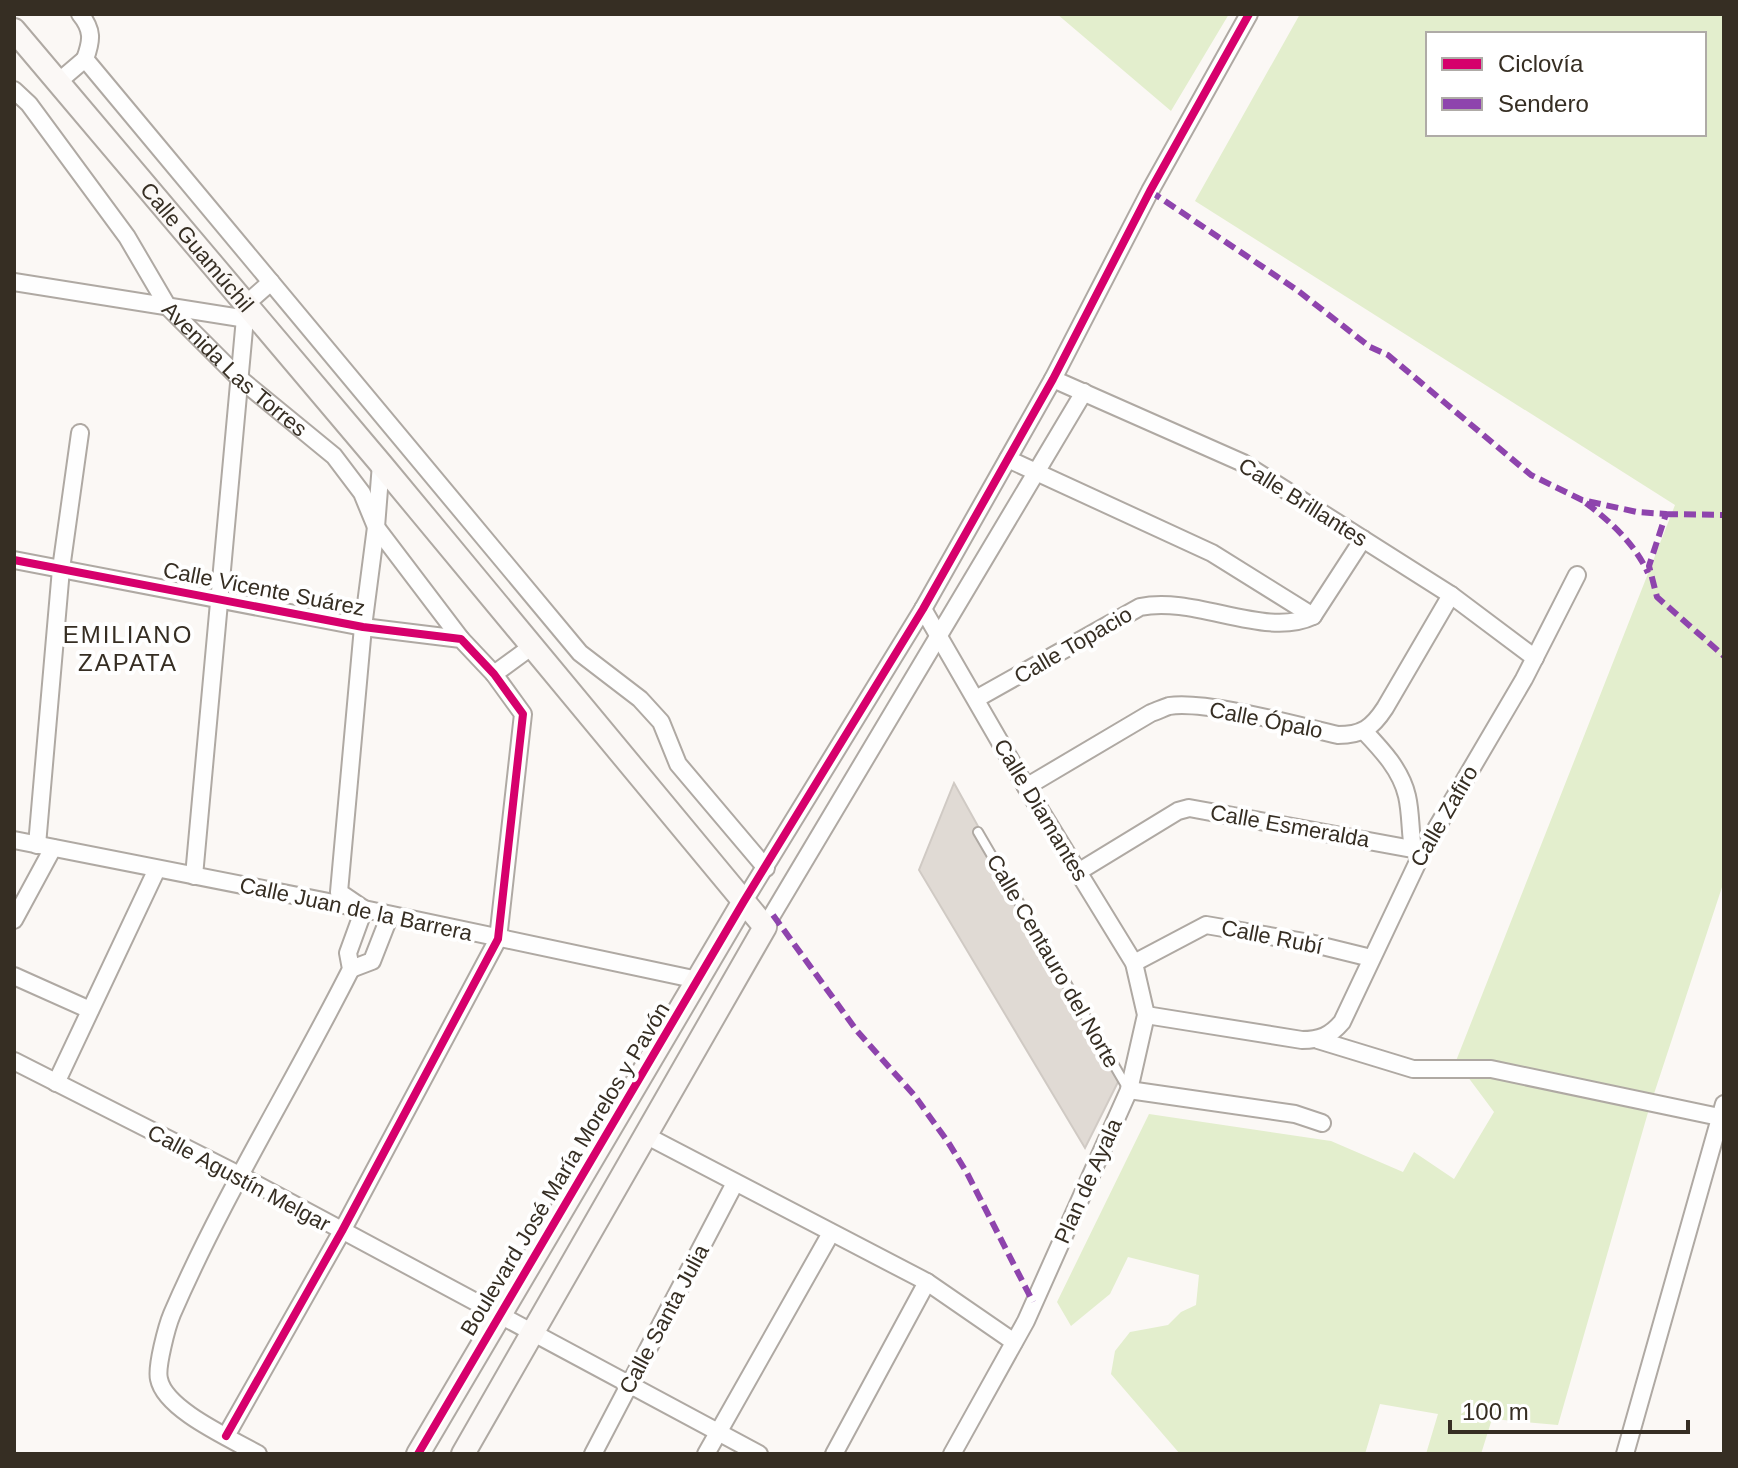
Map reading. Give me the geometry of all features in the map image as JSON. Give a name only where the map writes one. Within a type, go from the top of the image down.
[{"type":"street","points":[[58,82],[85,59],[91,43],[91,32],[80,14]]},
{"type":"street","points":[[744,901],[923,609],[1053,379],[1150,191],[1249,14]]},
{"type":"street","name":"Calle Guamúchil","points":[[14,30],[251,315],[381,464]]},
{"type":"street","points":[[85,59],[580,653],[640,699],[661,722],[678,764],[766,868]]},
{"type":"street","name":"Avenida Las Torres","points":[[14,90],[29,104],[127,237],[168,307],[239,378],[334,456],[362,493],[376,527],[461,639]]},
{"type":"street","points":[[14,282],[168,307],[251,315]]},
{"type":"street","points":[[194,876],[239,378],[251,315],[271,282]]},
{"type":"street","name":"Calle Brillantes","points":[[1053,379],[1243,463],[1451,595],[1535,658]]},
{"type":"street","points":[[463,1454],[765,927],[1084,392]]},
{"type":"street","points":[[14,920],[45,846],[61,569],[80,433]]},
{"type":"street","points":[[1008,459],[1212,553],[1313,616],[1363,539]]},
{"type":"street","points":[[258,1454],[174,1405],[159,1380],[159,1369],[171,1317],[241,1176],[351,969],[348,953],[364,909],[339,892],[381,464]]},
{"type":"street","points":[[381,464],[765,927]]},
{"type":"street","name":"Calle Vicente Suárez","points":[[14,560],[363,627],[461,639]]},
{"type":"street","name":"Calle Zafiro","points":[[1310,1040],[1332,1033],[1342,1022],[1418,850],[1535,658],[1577,575]]},
{"type":"street","points":[[1418,850],[1402,780],[1391,761],[1364,731],[1374,725],[1385,708],[1451,595]]},
{"type":"street","name":"Calle Topacio","points":[[976,699],[1140,607],[1161,602],[1284,623],[1313,616]]},
{"type":"street","name":"Calle Diamantes","points":[[923,609],[1026,787],[1134,963],[1146,1015]]},
{"type":"street","points":[[226,1436],[342,1231],[498,939],[523,714],[494,674],[461,639]]},
{"type":"street","points":[[494,674],[531,647]]},
{"type":"street","name":"Calle Ópalo","points":[[1026,787],[1151,713],[1170,706],[1230,712],[1338,735],[1354,735],[1364,731]]},
{"type":"street","name":"Calle Esmeralda","points":[[1078,872],[1167,817],[1189,808],[1418,850]]},
{"type":"street","name":"Calle Juan de la Barrera","points":[[14,840],[364,909],[698,980]]},
{"type":"street","points":[[56,1083],[157,869]]},
{"type":"street","name":"Boulevard José María Morelos y Pavón","points":[[418,1454],[744,901]]},
{"type":"street","points":[[351,969],[372,961],[390,915]]},
{"type":"street","name":"Calle Rubí","points":[[1134,963],[1206,925],[1310,943],[1371,958]]},
{"type":"street","points":[[14,976],[90,1010]]},
{"type":"street","points":[[1146,1015],[1310,1040],[1413,1069],[1491,1069],[1723,1113],[1625,1454]]},
{"type":"street","name":"Plan de Ayala","points":[[952,1454],[1026,1321],[1129,1090],[1146,1015]]},
{"type":"street","name":"Calle Agustín Melgar","points":[[14,1061],[241,1176],[759,1454]]},
{"type":"street","points":[[1129,1090],[1295,1114],[1322,1123]]},
{"type":"street","points":[[647,1136],[927,1282],[1014,1342]]},
{"type":"street","name":"Calle Santa Julia","points":[[593,1454],[735,1183]]},
{"type":"street","points":[[706,1454],[831,1233]]},
{"type":"street","points":[[834,1454],[927,1282]]},
{"type":"lane","name":"Calle Centauro del Norte","points":[[978,832],[1129,1090]]},
{"type":"green space","points":[[1057,14],[1229,14],[1171,111]]},
{"type":"green space","points":[[1300,14],[1724,14],[1724,881],[1649,1109],[1558,1425],[1492,1419],[1481,1454],[1426,1454],[1438,1414],[1380,1404],[1365,1454],[1180,1454],[1111,1374],[1115,1351],[1130,1332],[1168,1325],[1181,1312],[1196,1305],[1199,1275],[1128,1257],[1110,1294],[1071,1326],[1057,1302],[1149,1114],[1331,1141],[1403,1172],[1414,1152],[1454,1179],[1494,1112],[1456,1061],[1675,505],[1195,201]]},
{"type":"building","points":[[954,783],[1119,1080],[1085,1148],[919,870]]},
{"type":"marked path","points":[[1150,191],[1297,290],[1370,347],[1388,355],[1531,475],[1582,500],[1637,512],[1666,514],[1649,566],[1657,597],[1724,656]]},
{"type":"marked path","points":[[1586,503],[1622,534],[1648,573]]},
{"type":"marked path","points":[[1666,514],[1724,515]]},
{"type":"marked path","points":[[773,915],[857,1031],[914,1095],[948,1142],[1033,1302]]},
{"type":"cycle path","points":[[418,1454],[744,901],[923,609],[1053,379],[1150,191],[1249,14]]},
{"type":"cycle path","points":[[14,560],[363,627],[461,639],[494,674],[523,714],[498,939],[342,1231],[226,1436]]},
{"type":"district","name":"EMILIANO ZAPATA","points":[[128,648]]}]
